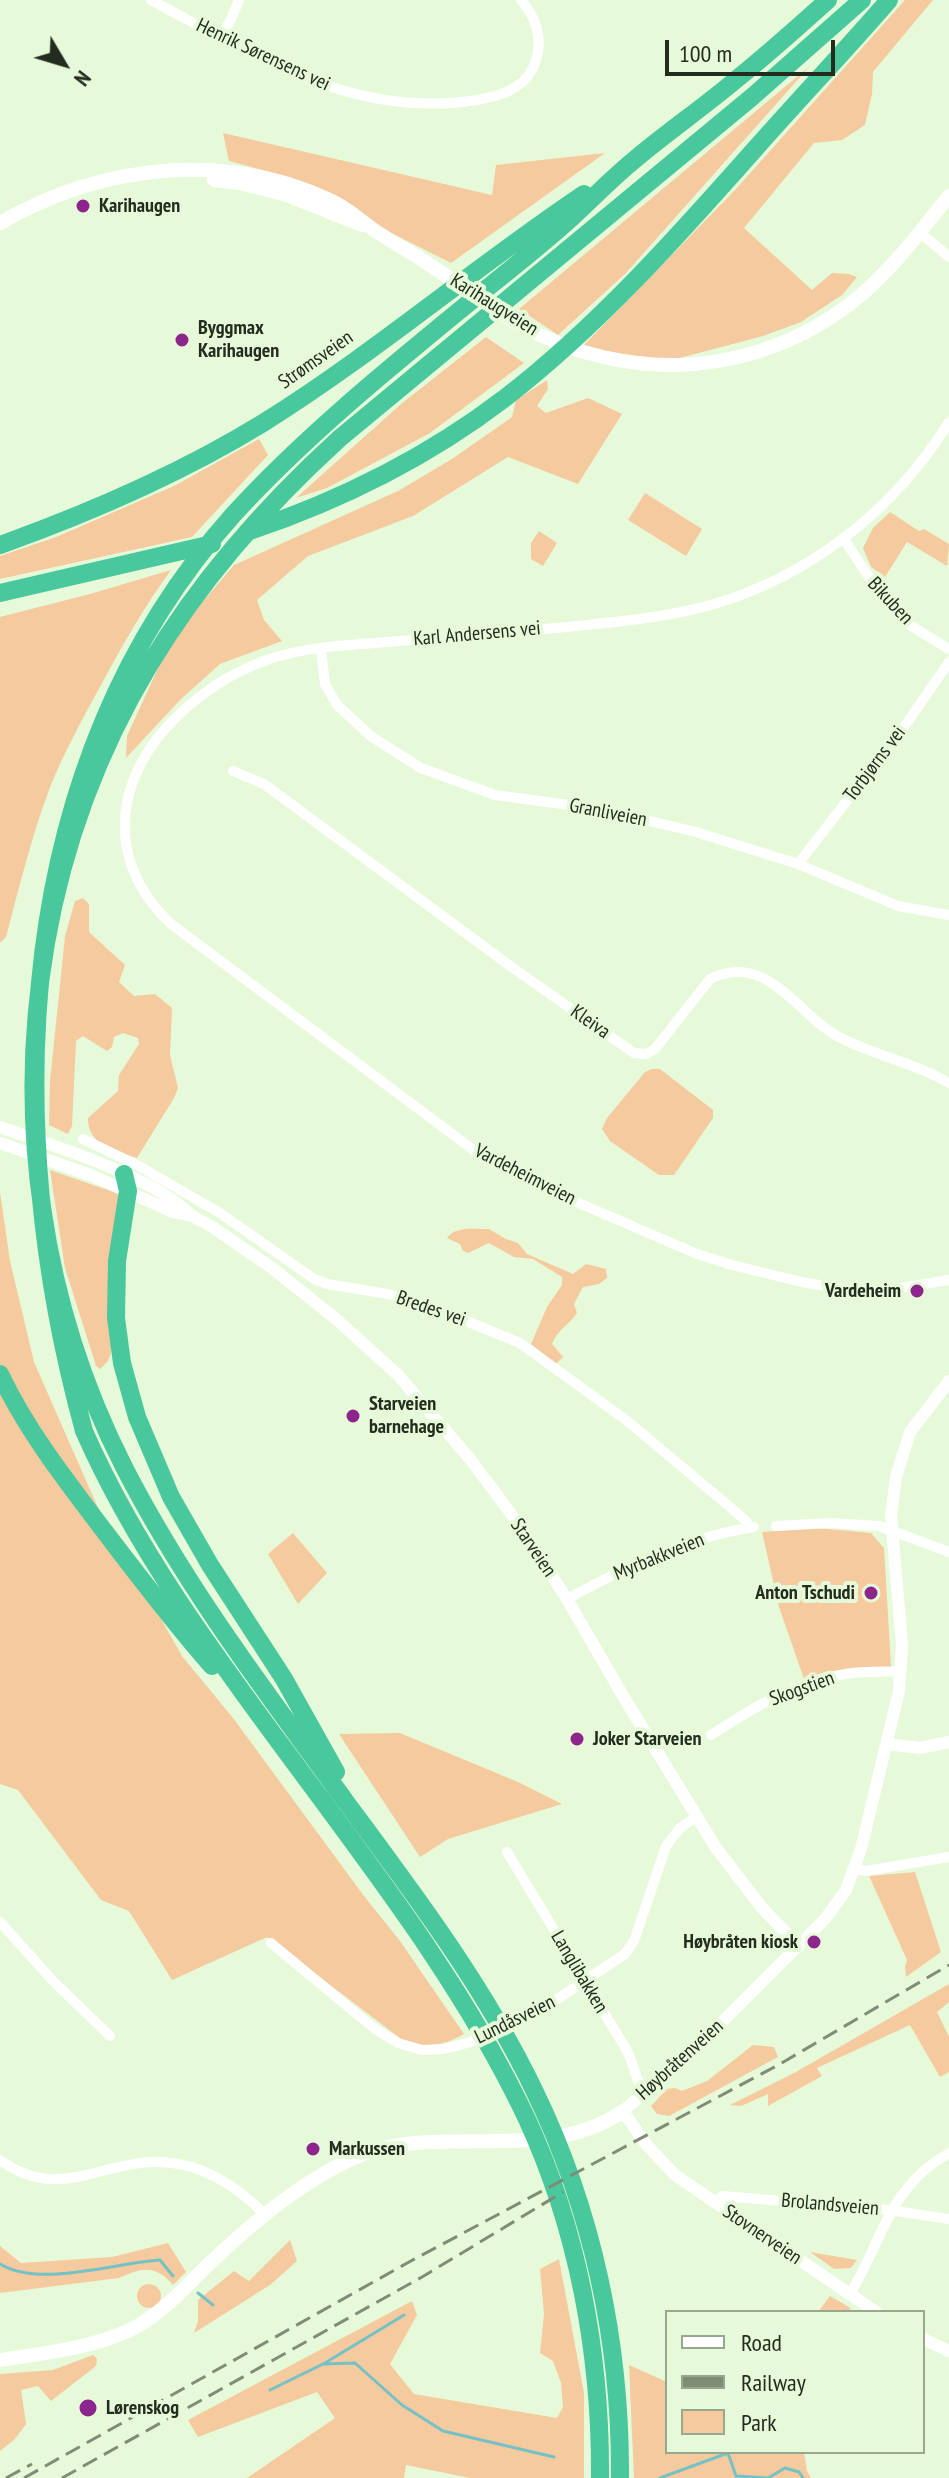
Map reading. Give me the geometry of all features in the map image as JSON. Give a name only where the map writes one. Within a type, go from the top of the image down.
[{"type":"highway","points":[[39,874],[64,795],[94,725],[132,653],[174,588],[249,498],[316,433],[561,227],[629,164],[738,78],[828,0]]},
{"type":"highway","points":[[620,2478],[619,2411],[611,2338],[587,2228],[547,2117],[512,2047],[474,1983],[213,1615],[163,1536],[103,1423],[74,1348],[55,1281],[39,1188],[34,1109],[35,1028],[51,917],[73,835],[95,773],[136,686],[169,631],[208,578],[285,489],[340,438],[781,74],[862,0]]},
{"type":"highway","points":[[0,593],[212,543],[305,511],[371,482],[480,416],[529,378],[599,316],[678,235],[889,0]]},
{"type":"highway","name":"Strømsveien","points":[[0,545],[135,492],[226,445],[326,381],[540,223],[629,164]]},
{"type":"highway","points":[[12,1109],[16,1169]]},
{"type":"highway","points":[[126,1182],[117,1261],[116,1318],[122,1363],[137,1417],[171,1497],[210,1565],[284,1679],[365,1828]]},
{"type":"highway","points":[[33,1273],[43,1316],[69,1395],[123,1510],[182,1606],[428,1949],[476,2024],[527,2119],[570,2238],[591,2340],[599,2410],[600,2478]]},
{"type":"highway","points":[[0,1374],[40,1443],[88,1510],[186,1638],[279,1742]]},
{"type":"main road","name":"Karihaugveien","points":[[0,223],[46,199],[101,180],[142,172],[191,170],[243,174],[292,185],[347,208],[370,227],[537,333],[581,351],[615,360],[670,365],[730,359],[767,349],[807,332],[862,294],[896,260],[949,196]]},
{"type":"main road","name":"Karihaugveien","points":[[0,234],[65,201],[106,188],[143,181],[191,179],[240,183],[287,195],[370,227]]},
{"type":"main road","name":"Høybråtenveien","points":[[0,2360],[86,2344],[124,2333],[159,2311],[266,2216],[328,2172],[382,2148],[539,2140],[573,2134],[610,2121],[623,2111]]},
{"type":"street","name":"Henrik Sørensens vei","points":[[151,0],[290,72],[338,91],[412,103],[469,101],[514,89],[530,73],[539,45],[537,25],[521,0]]},
{"type":"street","points":[[221,36],[239,0]]},
{"type":"street","points":[[919,232],[949,257]]},
{"type":"street","name":"Karl Andersens vei","points":[[163,916],[136,878],[126,844],[129,797],[142,764],[157,741],[178,716],[212,687],[263,661],[283,655],[620,622],[683,613],[720,602],[767,584],[844,539],[897,491],[949,422]]},
{"type":"street","name":"Bikuben","points":[[844,539],[886,603],[911,626],[949,649]]},
{"type":"street","name":"Granliveien","points":[[321,649],[325,684],[337,705],[372,737],[421,768],[495,795],[621,813],[696,832],[798,864],[898,906],[949,915]]},
{"type":"street","name":"Torbjørns vei","points":[[798,864],[904,727],[949,662]]},
{"type":"street","name":"Kleiva","points":[[233,771],[264,784],[513,968],[634,1053],[646,1054],[655,1049],[710,979],[721,973],[736,972],[756,976],[777,986],[838,1037],[949,1083]]},
{"type":"street","name":"Vardeheimveien","points":[[163,916],[213,957],[467,1145],[529,1181],[697,1254],[782,1277],[821,1286],[868,1291],[949,1280]]},
{"type":"street","name":"Starveien","points":[[0,1127],[126,1182],[173,1212],[192,1216],[211,1226],[272,1268],[335,1318],[398,1375],[470,1459],[509,1511],[567,1599],[696,1817],[736,1876],[799,1946]]},
{"type":"street","name":"Bredes vei","points":[[83,1139],[137,1165],[220,1213],[314,1279],[388,1294],[432,1307],[520,1343],[626,1420],[752,1528]]},
{"type":"street","name":"Starveien","points":[[0,1143],[93,1176],[126,1182]]},
{"type":"street","name":"Høybråtenveien","points":[[623,2111],[691,2053],[799,1946],[833,1910],[846,1890],[855,1869],[898,1701],[900,1615],[891,1529],[894,1491],[907,1441],[920,1417],[949,1381]]},
{"type":"street","points":[[776,1526],[830,1523],[879,1526],[949,1552]]},
{"type":"street","name":"Myrbakkveien","points":[[567,1599],[663,1552],[700,1539],[752,1528]]},
{"type":"street","name":"Skogstien","points":[[711,1735],[767,1700],[803,1685],[845,1674],[901,1671]]},
{"type":"street","points":[[887,1744],[920,1748],[949,1742]]},
{"type":"street","name":"Lundåsveien","points":[[271,1943],[382,2034],[398,2043],[422,2050],[457,2047],[526,2015],[620,1959],[630,1948],[666,1846],[674,1834],[696,1817]]},
{"type":"street","name":"Langlibakken","points":[[507,1852],[635,2064],[637,2080],[645,2094]]},
{"type":"street","points":[[855,1869],[866,1871],[949,1857]]},
{"type":"street","points":[[0,1922],[54,1982],[110,2036]]},
{"type":"street","name":"Stovnerveien","points":[[623,2111],[653,2153],[675,2175],[873,2310]]},
{"type":"street","points":[[850,2294],[905,2188],[934,2161],[949,2153]]},
{"type":"street","points":[[0,2160],[31,2176],[60,2180],[150,2162],[175,2164],[223,2180],[266,2216]]},
{"type":"street","name":"Brolandsveien","points":[[714,2203],[722,2196],[891,2210],[949,2219]]},
{"type":"street","points":[[925,2340],[949,2351]]},
{"type":"green space","points":[[905,0],[933,0],[873,72],[865,125],[842,140],[814,143],[744,228],[812,290],[832,273],[857,277],[842,295],[801,322],[763,336],[668,361],[582,347],[735,190]]},
{"type":"green space","points":[[810,66],[625,274],[558,335],[519,309]]},
{"type":"green space","points":[[223,133],[492,195],[496,165],[605,153],[451,263],[270,172],[229,161]]},
{"type":"green space","points":[[486,337],[524,363],[430,433],[327,488],[296,498],[401,404]]},
{"type":"green space","points":[[547,380],[548,389],[537,406],[546,413],[588,398],[622,414],[578,484],[508,457],[413,516],[308,556],[257,600],[264,620],[282,641],[220,664],[181,699],[126,758],[127,736],[164,655],[182,626],[234,565],[398,491],[452,459],[512,417],[516,400]]},
{"type":"green space","points":[[259,439],[268,455],[192,537],[0,579],[0,556],[56,537],[174,486]]},
{"type":"green space","points":[[645,493],[702,529],[686,556],[628,520]]},
{"type":"green space","points":[[890,512],[919,531],[924,529],[949,544],[947,566],[907,542],[885,577],[871,567],[863,548],[873,528]]},
{"type":"green space","points":[[539,531],[557,543],[543,566],[531,559],[531,543]]},
{"type":"green space","points":[[171,570],[125,641],[60,763],[37,826],[6,937],[0,943],[0,617]]},
{"type":"green space","points":[[83,898],[89,904],[89,932],[125,965],[119,982],[134,996],[155,994],[172,1008],[170,1055],[178,1088],[137,1158],[104,1146],[92,1135],[88,1118],[118,1091],[119,1075],[139,1044],[138,1038],[123,1033],[114,1037],[112,1047],[107,1051],[83,1036],[76,1041],[72,1126],[68,1134],[49,1125],[50,1081],[65,936],[75,901]]},
{"type":"green space","points":[[660,1069],[713,1110],[713,1118],[674,1175],[659,1175],[610,1141],[602,1129],[607,1118],[645,1072]]},
{"type":"green space","points":[[50,1170],[119,1194],[112,1257],[111,1353],[100,1369],[96,1366],[65,1268]]},
{"type":"green space","points":[[0,1192],[10,1261],[34,1362],[99,1510],[182,1656],[233,1718],[400,1941],[464,2034],[437,2044],[409,2045],[267,1937],[172,1980],[129,1911],[101,1900],[18,1790],[0,1784]]},
{"type":"green space","points":[[489,1229],[518,1243],[527,1254],[573,1274],[586,1264],[606,1269],[607,1278],[599,1284],[583,1287],[574,1304],[577,1313],[554,1339],[552,1344],[563,1357],[556,1364],[531,1344],[547,1307],[562,1285],[562,1277],[533,1259],[514,1257],[489,1243],[468,1253],[463,1251],[460,1244],[447,1238],[460,1230]]},
{"type":"green space","points":[[817,1528],[871,1533],[884,1548],[889,1668],[804,1679],[779,1607],[762,1532]]},
{"type":"green space","points":[[293,1533],[327,1573],[298,1604],[268,1554]]},
{"type":"green space","points":[[400,1733],[518,1782],[562,1804],[448,1839],[420,1857],[339,1734]]},
{"type":"green space","points":[[915,1872],[941,1952],[906,1977],[907,1960],[869,1876]]},
{"type":"green space","points":[[949,1984],[949,2002],[937,2012],[949,2037],[949,2072],[940,2077],[910,2025],[817,2068],[822,2076],[768,2106],[768,2094],[741,2106],[730,2105],[796,2072]]},
{"type":"green space","points":[[753,2045],[774,2047],[778,2057],[669,2116],[657,2114],[651,2106],[667,2089],[682,2091],[707,2081]]},
{"type":"green space","points":[[290,2240],[297,2261],[270,2285],[194,2333],[198,2321],[198,2300],[234,2271],[249,2281]]},
{"type":"green space","points":[[168,2243],[186,2272],[173,2285],[160,2274],[148,2270],[119,2278],[0,2293],[0,2246],[21,2263],[112,2257]]},
{"type":"green space","points":[[810,2252],[857,2260],[851,2268],[834,2269]]},
{"type":"green space","points":[[559,2259],[584,2393],[584,2478],[470,2478],[406,2465],[404,2478],[247,2478],[335,2418],[317,2392],[198,2437],[188,2420],[412,2301],[417,2315],[390,2364],[414,2394],[557,2418],[563,2407],[561,2383],[553,2361],[540,2353],[544,2314],[540,2269]]},
{"type":"green space","points":[[149,2284],[158,2287],[161,2296],[158,2305],[149,2308],[140,2305],[137,2296],[140,2287]]},
{"type":"green space","points":[[830,2296],[851,2310],[820,2310]]},
{"type":"green space","points":[[93,2355],[97,2359],[96,2366],[51,2401],[38,2386],[21,2390],[26,2424],[15,2439],[0,2451],[0,2374],[53,2370]]},
{"type":"green space","points":[[629,2365],[665,2381],[665,2454],[804,2454],[811,2478],[634,2478]]},
{"type":"waterway","points":[[0,2264],[16,2271],[56,2274],[160,2260],[173,2276]]},
{"type":"waterway","points":[[198,2293],[213,2305]]},
{"type":"waterway","points":[[325,2363],[404,2315]]},
{"type":"waterway","points":[[270,2390],[323,2364],[355,2363],[402,2405],[443,2431],[554,2457]]},
{"type":"waterway","points":[[660,2478],[725,2454]]},
{"type":"waterway","points":[[728,2454],[736,2476],[767,2478]]},
{"type":"waterway","points":[[768,2478],[785,2468],[799,2472],[803,2478]]},
{"type":"railway","points":[[24,2478],[409,2262],[780,2064],[949,1965]]},
{"type":"railway","points":[[62,2478],[422,2277],[563,2192]]},
{"type":"railway","points":[[6,2478],[32,2464]]},
{"type":"place","name":"Karihaugen","points":[[83,206]]},
{"type":"place","name":"Byggmax Karihaugen","points":[[182,340]]},
{"type":"place","name":"Vardeheim","points":[[917,1291]]},
{"type":"place","name":"Starveien barnehage","points":[[353,1416]]},
{"type":"place","name":"Anton Tschudi","points":[[871,1593]]},
{"type":"place","name":"Joker Starveien","points":[[577,1739]]},
{"type":"place","name":"Høybråten kiosk","points":[[814,1942]]},
{"type":"place","name":"Markussen","points":[[313,2149]]},
{"type":"place","name":"Lørenskog","points":[[88,2408]]}]
